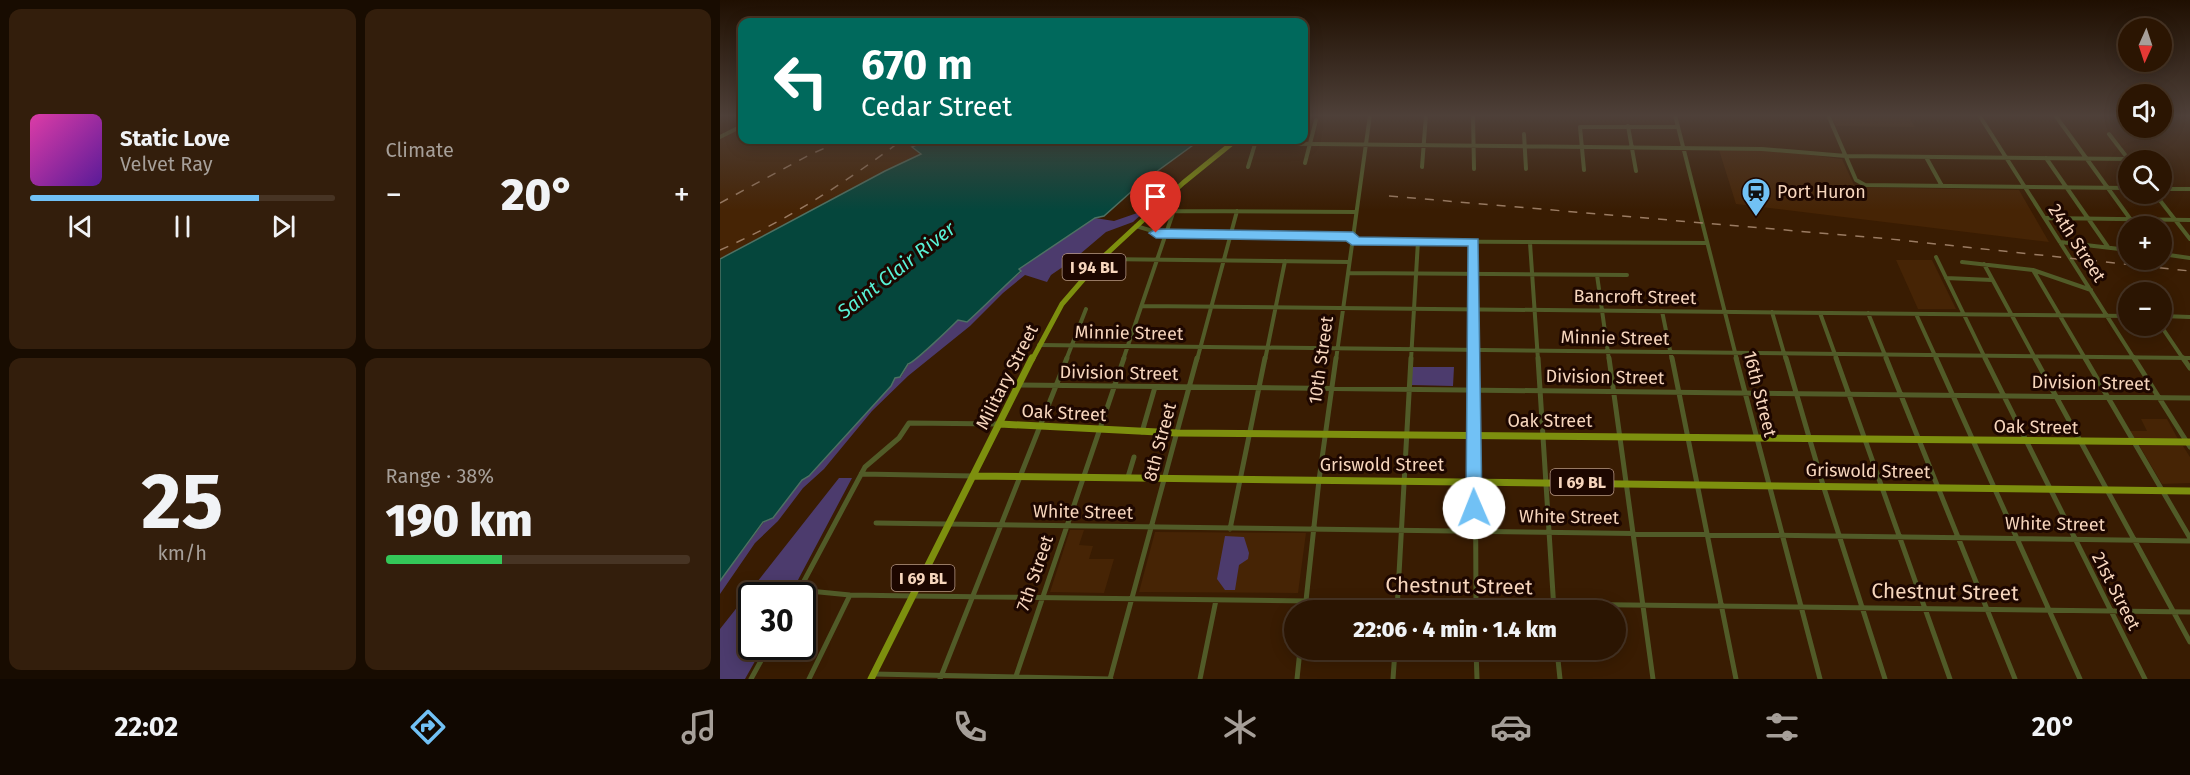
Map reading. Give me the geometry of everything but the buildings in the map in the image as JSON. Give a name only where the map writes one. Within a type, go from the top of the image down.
[{"type":"main road","name":"Military Street","points":[[872,676],[1039,345],[1062,304],[1101,259],[1183,183],[1227,147]]},
{"type":"main road","name":"Oak Street","points":[[1000,424],[1177,433],[2189,444]]},
{"type":"main road","name":"Griswold Street","points":[[974,476],[2190,490]]},
{"type":"street","points":[[1248,167],[1254,147]]},
{"type":"street","points":[[1305,163],[1309,147]]},
{"type":"street","name":"10th Street","points":[[1306,600],[1319,480],[1365,147]]},
{"type":"street","points":[[1422,167],[1424,147]]},
{"type":"street","points":[[1474,147],[1474,169]]},
{"type":"street","points":[[1524,147],[1526,169]]},
{"type":"street","points":[[1563,147],[1776,149],[1846,156],[2118,160]]},
{"type":"street","points":[[1581,147],[1584,170]]},
{"type":"street","points":[[1631,147],[1636,171]]},
{"type":"street","name":"16th Street","points":[[1683,147],[1744,393],[1820,679]]},
{"type":"street","points":[[1842,147],[1856,180],[1861,184],[2118,188]]},
{"type":"street","name":"24th Street","points":[[1999,147],[2189,444]]},
{"type":"street","points":[[2078,147],[2129,216]]},
{"type":"street","points":[[1926,157],[1942,186]]},
{"type":"street","points":[[2046,158],[2108,247]]},
{"type":"street","points":[[2172,189],[2190,189]]},
{"type":"street","points":[[2163,204],[2190,239]]},
{"type":"street","name":"7th Street","points":[[1016,678],[1175,208],[1237,212]]},
{"type":"street","points":[[1237,212],[1356,212]]},
{"type":"street","name":"8th Street","points":[[1111,679],[1237,212]]},
{"type":"street","points":[[2045,218],[2118,220]]},
{"type":"street","points":[[2175,220],[2190,220]]},
{"type":"street","points":[[1136,226],[1166,234],[1230,236],[1530,243],[1707,243]]},
{"type":"street","points":[[1397,600],[1418,241]]},
{"type":"street","points":[[1474,242],[1475,600]]},
{"type":"street","points":[[2060,242],[2118,248]]},
{"type":"street","points":[[1530,243],[1554,600]]},
{"type":"street","points":[[2172,255],[2190,258]]},
{"type":"street","name":"21st Street","points":[[1936,257],[2048,488],[2145,679]]},
{"type":"street","points":[[1101,259],[1349,262]]},
{"type":"street","points":[[1230,529],[1285,261]]},
{"type":"street","points":[[1962,262],[2033,270],[2091,290]]},
{"type":"street","points":[[1984,264],[2105,490],[2190,642]]},
{"type":"street","points":[[2033,270],[2190,539]]},
{"type":"street","points":[[1348,273],[1627,275]]},
{"type":"street","points":[[1597,275],[1624,483],[1653,679]]},
{"type":"street","points":[[1946,279],[1992,279]]},
{"type":"street","name":"Bancroft Street","points":[[1142,306],[2118,316]]},
{"type":"street","points":[[940,678],[1086,309]]},
{"type":"street","points":[[1662,311],[1736,679]]},
{"type":"street","points":[[1772,312],[1885,679]]},
{"type":"street","points":[[1820,313],[1950,679]]},
{"type":"street","points":[[1868,313],[1917,440],[2015,679]]},
{"type":"street","points":[[1916,314],[1992,488],[2080,679]]},
{"type":"street","points":[[2172,316],[2190,316]]},
{"type":"street","points":[[2168,336],[2190,368]]},
{"type":"street","name":"Minnie Street","points":[[1039,345],[2190,358]]},
{"type":"street","name":"Division Street","points":[[1019,385],[2190,398]]},
{"type":"street","points":[[1142,432],[1155,387]]},
{"type":"street","name":"Oak Street","points":[[861,474],[869,462],[899,438],[909,423],[1000,424]]},
{"type":"street","points":[[1128,477],[1134,457]]},
{"type":"street","points":[[804,582],[861,474]]},
{"type":"street","name":"Griswold Street","points":[[861,474],[974,476]]},
{"type":"street","name":"White Street","points":[[876,523],[2190,539]]},
{"type":"street","name":"Chestnut Street","points":[[816,594],[1284,600]]},
{"type":"street","points":[[808,679],[850,595]]},
{"type":"street","points":[[1200,679],[1216,600]]},
{"type":"street","name":"Chestnut Street","points":[[1626,605],[2190,612]]},
{"type":"street","points":[[751,679],[761,660]]},
{"type":"street","points":[[1297,679],[1299,660]]},
{"type":"street","points":[[1394,679],[1395,660]]},
{"type":"street","points":[[1476,660],[1477,679]]},
{"type":"street","points":[[1558,660],[1560,679]]},
{"type":"street","points":[[872,676],[1111,679]]},
{"type":"shaded area","points":[[720,147],[913,147],[921,154],[885,171],[720,259]]},
{"type":"shaded area","points":[[1719,150],[1777,151],[1842,159],[1855,187],[2019,190],[2049,242],[1736,204]]},
{"type":"shaded area","points":[[1146,210],[1133,222],[1106,232],[1051,275],[1047,282],[1025,275],[970,326],[908,376],[872,411],[824,469],[803,488],[778,521],[755,543],[720,594],[720,581],[764,522],[773,518],[802,480],[809,476],[891,386],[895,378],[901,377],[908,365],[925,352],[934,341],[958,320],[967,322],[1021,272],[1018,269],[1095,218],[1114,221]]},
{"type":"shaded area","points":[[1896,260],[1932,260],[1956,309],[1918,309]]},
{"type":"shaded area","points":[[1412,367],[1454,367],[1453,386],[1411,385]]},
{"type":"shaded area","points":[[2141,419],[2167,419],[2178,439],[2134,438],[2130,431],[2147,431]]},
{"type":"shaded area","points":[[2139,445],[2183,446],[2190,457],[2190,483],[2162,484]]},
{"type":"shaded area","points":[[839,478],[852,478],[797,582],[757,582]]},
{"type":"shaded area","points":[[1070,530],[1084,530],[1079,545],[1093,546],[1089,559],[1114,559],[1104,593],[1050,592]]},
{"type":"shaded area","points":[[1155,532],[1306,533],[1298,593],[1139,592]]},
{"type":"shaded area","points":[[1225,536],[1244,537],[1249,553],[1248,559],[1239,565],[1235,590],[1225,590],[1217,579]]},
{"type":"shaded area","points":[[738,606],[738,660],[756,660],[745,679],[720,679],[720,629]]},
{"type":"water","name":"Saint Clair River","points":[[912,147],[1191,147],[1141,183],[1104,216],[1095,218],[1019,269],[1021,271],[967,322],[958,320],[908,364],[900,377],[895,378],[891,386],[809,476],[802,480],[773,518],[763,522],[720,581],[720,259],[921,154]]},
{"type":"railway","points":[[720,203],[828,147]]},
{"type":"railway","points":[[720,250],[768,227],[814,200],[893,147]]},
{"type":"railway","points":[[1389,196],[1890,239],[2190,271]]},
{"type":"place","name":"Port Huron","points":[[1756,218]]},
{"type":"route","points":[[1156,233],[1353,237],[1352,241],[1474,242],[1474,508]]}]
